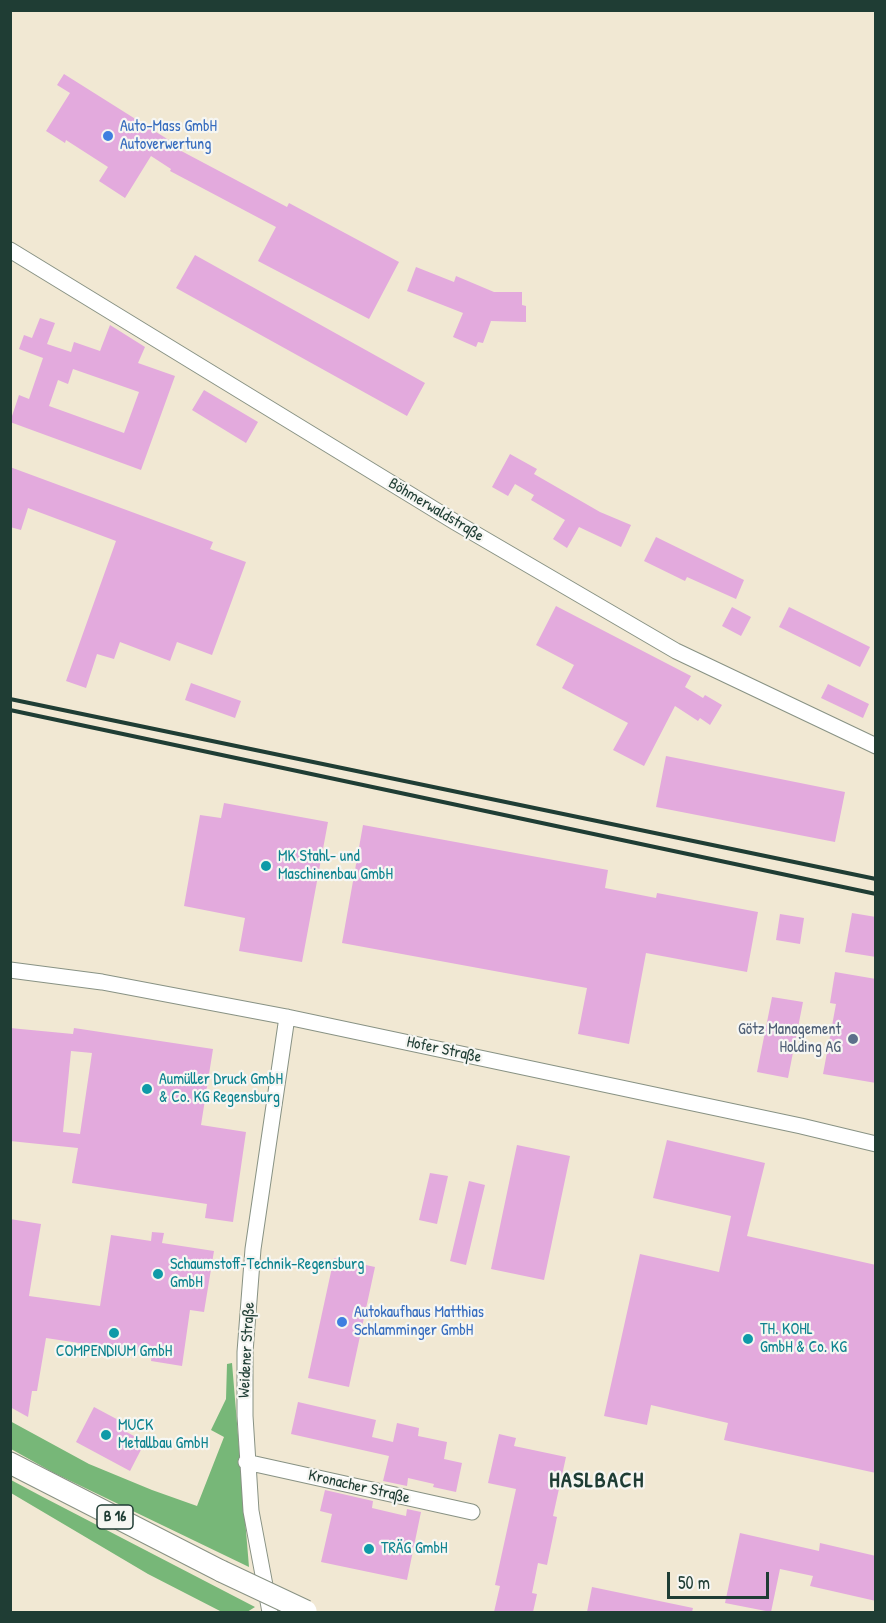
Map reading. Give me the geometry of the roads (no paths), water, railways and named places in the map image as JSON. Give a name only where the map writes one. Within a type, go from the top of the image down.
[{"type":"highway","name":"B 16","points":[[10,1463],[221,1571],[308,1612]]},
{"type":"street","name":"Böhmerwaldstraße","points":[[10,250],[455,522],[676,651],[876,746]]},
{"type":"street","name":"Hofer Straße","points":[[10,970],[102,982],[287,1017],[876,1144]]},
{"type":"street","name":"Weidener Straße","points":[[270,1612],[251,1511],[246,1462],[245,1352],[252,1260],[287,1017]]},
{"type":"street","name":"Kronacher Straße","points":[[246,1462],[472,1512]]},
{"type":"railway","points":[[10,699],[876,879]]},
{"type":"railway","points":[[10,710],[876,894]]},
{"type":"place","name":"Auto-Mass GmbH Autoverwertung","points":[[108,136]]},
{"type":"place","name":"MK Stahl- und Maschinenbau GmbH","points":[[266,866]]},
{"type":"place","name":"Götz Management Holding AG","points":[[853,1039]]},
{"type":"place","name":"Aumüller Druck GmbH & Co. KG Regensburg","points":[[147,1089]]},
{"type":"place","name":"Schaumstoff-Technik-Regensburg GmbH","points":[[158,1274]]},
{"type":"place","name":"Autokaufhaus Matthias Schlamminger GmbH","points":[[342,1322]]},
{"type":"place","name":"COMPENDIUM GmbH","points":[[114,1333]]},
{"type":"place","name":"TH. KOHL GmbH & Co. KG","points":[[748,1339]]},
{"type":"place","name":"MUCK Metallbau GmbH","points":[[106,1435]]},
{"type":"place","name":"TRÄG GmbH","points":[[369,1549]]},
{"type":"district","name":"HASLBACH","points":[[597,1481]]}]
